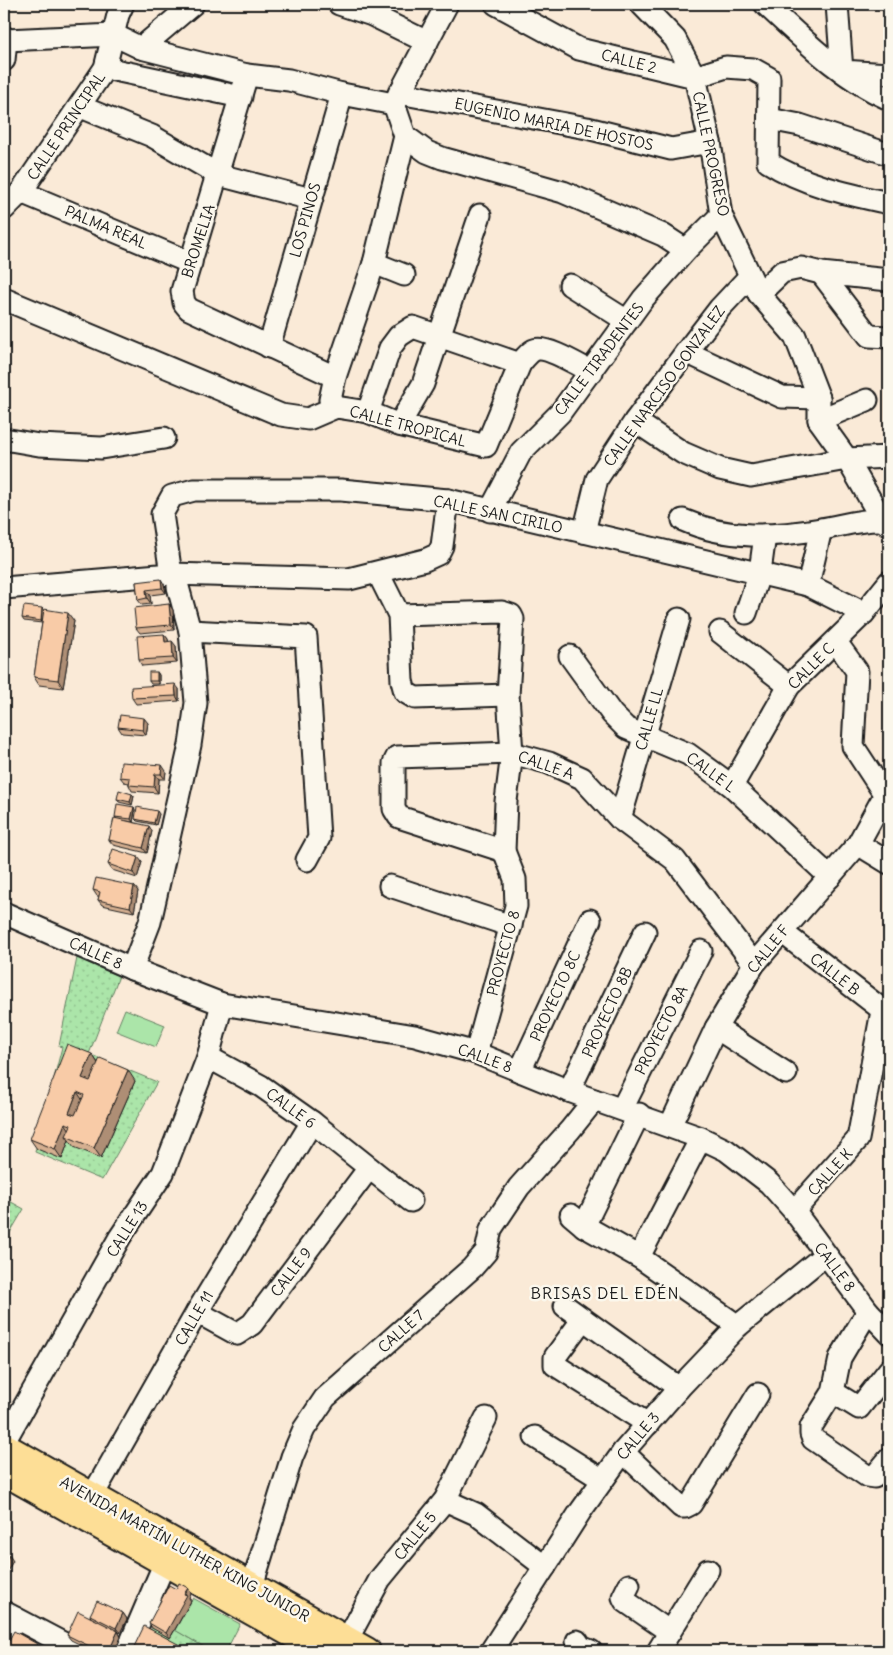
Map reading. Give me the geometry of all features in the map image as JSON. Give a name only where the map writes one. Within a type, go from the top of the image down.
[{"type":"main road","name":"AVENIDA MARTÍN LUTHER KING JUNIOR","points":[[4,1446],[165,1562],[322,1651]]},
{"type":"main road","name":"AVENIDA MARTÍN LUTHER KING JUNIOR","points":[[4,1472],[156,1532],[252,1586],[352,1647]]},
{"type":"street","name":"CALLE PRINCIPAL","points":[[4,209],[21,192],[81,107],[105,68],[124,4]]},
{"type":"street","points":[[4,46],[114,35],[141,48],[193,4]]},
{"type":"street","points":[[340,4],[372,14],[427,42]]},
{"type":"street","points":[[336,407],[330,400],[335,377],[374,263],[406,136],[397,98],[447,4]]},
{"type":"street","name":"CALLE 2","points":[[496,4],[579,49],[695,77],[726,68],[753,69],[769,78],[769,119]]},
{"type":"street","name":"CALLE PROGRESO","points":[[641,4],[675,39],[695,77],[710,142],[721,215],[754,285],[795,336],[818,398],[819,420]]},
{"type":"street","points":[[765,4],[811,47],[842,71],[875,93],[889,99]]},
{"type":"street","points":[[837,4],[842,71]]},
{"type":"street","name":"EUGENIO MARIA DE HOSTOS","points":[[141,48],[247,76],[289,80],[342,94],[397,98],[587,128],[671,149],[710,142]]},
{"type":"street","points":[[105,68],[241,98]]},
{"type":"street","points":[[842,71],[889,74]]},
{"type":"street","name":"BROMELIA","points":[[247,76],[219,175],[182,291],[184,303],[190,309],[335,377]]},
{"type":"street","name":"LOS PINOS","points":[[269,347],[342,94]]},
{"type":"street","points":[[81,107],[152,136],[219,175],[311,198]]},
{"type":"street","points":[[885,153],[800,124],[769,119],[768,162],[789,175],[847,194],[889,203]]},
{"type":"street","points":[[406,136],[427,152],[442,158],[563,192],[663,235],[686,250]]},
{"type":"street","name":"PALMA REAL","points":[[21,192],[191,263]]},
{"type":"street","points":[[399,425],[423,384],[480,214]]},
{"type":"street","name":"CALLE TIRADENTES","points":[[490,511],[521,452],[560,413],[592,372],[627,321],[686,250],[721,215]]},
{"type":"street","points":[[374,263],[404,275]]},
{"type":"street","name":"CALLE NARCISO GONZALEZ","points":[[584,532],[597,479],[635,421],[720,308],[754,285],[782,272],[800,268],[821,273],[889,280]]},
{"type":"street","points":[[821,273],[869,336],[889,337]]},
{"type":"street","points":[[570,284],[627,321]]},
{"type":"street","name":"CALLE TROPICAL","points":[[4,299],[281,415],[308,419],[336,407],[368,412],[399,425],[486,446],[520,364]]},
{"type":"street","points":[[368,412],[390,348],[399,336],[413,327],[520,364],[535,350],[545,350],[592,372]]},
{"type":"street","points":[[686,352],[782,397],[818,398]]},
{"type":"street","points":[[867,400],[819,420],[847,459],[886,523]]},
{"type":"street","points":[[635,421],[683,453],[720,469],[750,476],[847,459],[889,457]]},
{"type":"street","points":[[4,439],[39,445],[100,448],[164,438]]},
{"type":"street","name":"CALLE SAN CIRILO","points":[[132,969],[150,922],[190,745],[196,703],[190,631],[175,580],[162,514],[172,496],[194,490],[341,490],[448,500],[672,554],[760,572],[808,585],[864,613]]},
{"type":"street","points":[[4,588],[175,580],[349,579],[425,560],[438,554],[442,546],[448,500]]},
{"type":"street","points":[[682,520],[704,530],[740,536],[820,529],[871,520],[886,523]]},
{"type":"street","points":[[808,585],[820,529]]},
{"type":"street","points":[[746,612],[760,572],[765,534]]},
{"type":"street","points":[[378,573],[399,615],[402,680],[405,692],[415,698],[508,695]]},
{"type":"street","name":"CALLE C","points":[[732,786],[789,686],[864,613],[889,582]]},
{"type":"street","name":"PROYECTO 8","points":[[399,615],[502,612],[511,615],[514,623],[508,695],[512,753],[506,801],[504,850],[515,879],[516,906],[476,1053]]},
{"type":"street","name":"CALLE LL","points":[[620,819],[679,619]]},
{"type":"street","points":[[190,631],[306,637],[319,838],[307,860]]},
{"type":"street","points":[[720,632],[789,686]]},
{"type":"street","points":[[836,642],[857,671],[853,746],[887,791]]},
{"type":"street","name":"CALLE L","points":[[570,656],[612,714],[626,728],[688,754],[732,786],[830,877]]},
{"type":"street","name":"CALLE A","points":[[504,850],[399,817],[394,809],[394,763],[400,756],[512,753],[549,764],[582,778],[620,819],[675,860],[754,964]]},
{"type":"street","name":"CALLE F","points":[[670,1126],[716,1028],[754,964],[858,844],[887,791]]},
{"type":"street","points":[[858,844],[889,863]]},
{"type":"street","points":[[390,886],[511,926]]},
{"type":"street","name":"CALLE 8","points":[[4,913],[132,969],[222,1004],[415,1036],[476,1053],[569,1091],[701,1138],[726,1150],[769,1183],[794,1211],[868,1311],[889,1334]]},
{"type":"street","name":"PROYECTO 8C","points":[[520,1071],[590,920]]},
{"type":"street","name":"PROYECTO 8B","points":[[569,1091],[645,932]]},
{"type":"street","name":"CALLE B","points":[[782,932],[886,1013]]},
{"type":"street","name":"PROYECTO 8A","points":[[639,1257],[577,1221],[630,1112],[701,951]]},
{"type":"street","name":"CALLE 13","points":[[4,1442],[120,1237],[163,1173],[208,1057],[222,1004]]},
{"type":"street","name":"CALLE K","points":[[794,1211],[858,1139],[886,1013]]},
{"type":"street","points":[[716,1028],[786,1074]]},
{"type":"street","name":"CALLE 6","points":[[208,1057],[261,1086],[312,1122],[410,1201]]},
{"type":"street","name":"CALLE 7","points":[[252,1586],[292,1457],[304,1429],[325,1398],[477,1262],[486,1252],[491,1230],[519,1187],[594,1100]]},
{"type":"street","name":"CALLE 11","points":[[87,1506],[197,1312],[312,1122]]},
{"type":"street","points":[[701,1138],[639,1257],[738,1326]]},
{"type":"street","name":"CALLE 9","points":[[197,1312],[233,1333],[243,1332],[252,1324],[369,1168]]},
{"type":"street","name":"CALLE 3","points":[[490,1651],[623,1452],[679,1388],[738,1326],[825,1255]]},
{"type":"street","points":[[565,1306],[679,1388]]},
{"type":"street","points":[[868,1311],[840,1358],[833,1392],[811,1427],[811,1434],[813,1439],[866,1476],[874,1477],[889,1459]]},
{"type":"street","points":[[583,1319],[555,1357],[555,1365],[648,1424]]},
{"type":"street","points":[[833,1392],[859,1408],[889,1370]]},
{"type":"street","points":[[623,1452],[681,1507],[686,1507],[691,1504],[758,1394]]},
{"type":"street","name":"CALLE 5","points":[[352,1647],[380,1579],[445,1500],[486,1418]]},
{"type":"street","points":[[535,1437],[603,1480]]},
{"type":"street","points":[[445,1500],[476,1514],[545,1567]]},
{"type":"street","points":[[127,1651],[165,1562],[156,1532]]},
{"type":"street","points":[[658,1651],[708,1570]]},
{"type":"street","points":[[629,1585],[622,1597],[625,1601],[670,1632]]},
{"type":"street","points":[[7,1622],[78,1651]]},
{"type":"green space","points":[[77,958],[119,976],[89,1054],[157,1082],[102,1180],[35,1152],[62,1047],[59,1046]]},
{"type":"green space","points":[[125,1009],[165,1025],[156,1047],[116,1031]]},
{"type":"green space","points":[[4,1198],[24,1209],[8,1236],[4,1235]]},
{"type":"green space","points":[[193,1598],[240,1624],[226,1651],[211,1651],[175,1630]]},
{"type":"green space","points":[[152,1628],[170,1638],[175,1630],[211,1651],[182,1651],[149,1634]]},
{"type":"building","points":[[161,579],[162,588],[146,590],[147,598],[138,600],[136,582]]},
{"type":"building","points":[[169,604],[171,625],[136,628],[134,608]]},
{"type":"building","points":[[24,606],[42,608],[41,621],[22,618]]},
{"type":"building","points":[[44,609],[68,613],[58,680],[34,677]]},
{"type":"building","points":[[164,634],[165,642],[172,641],[173,658],[139,660],[137,636]]},
{"type":"building","points":[[149,672],[157,672],[157,681],[149,681]]},
{"type":"building","points":[[175,684],[176,696],[132,698],[131,687]]},
{"type":"building","points":[[120,715],[144,718],[143,730],[118,727]]},
{"type":"building","points":[[121,762],[162,765],[161,774],[155,774],[154,787],[129,785],[130,778],[120,777]]},
{"type":"building","points":[[119,790],[132,794],[130,802],[117,799]]},
{"type":"building","points":[[117,804],[134,807],[131,819],[115,817]]},
{"type":"building","points":[[137,807],[157,811],[154,823],[135,819]]},
{"type":"building","points":[[114,818],[149,826],[143,848],[109,840]]},
{"type":"building","points":[[113,849],[138,857],[133,873],[108,864]]},
{"type":"building","points":[[96,878],[134,886],[130,907],[98,900],[100,892],[93,890]]},
{"type":"building","points":[[67,1044],[92,1054],[82,1078],[90,1081],[100,1058],[128,1070],[94,1148],[66,1136],[71,1125],[65,1123],[55,1149],[30,1139]],"holes":[[[77,1092],[84,1095],[75,1115],[69,1113]]]},
{"type":"building","points":[[4,1552],[9,1555],[4,1565]]},
{"type":"building","points":[[179,1583],[188,1588],[184,1594],[187,1595],[166,1633],[149,1623],[169,1585],[176,1589]]},
{"type":"building","points":[[97,1601],[123,1613],[116,1628],[90,1615]]},
{"type":"building","points":[[78,1611],[118,1631],[109,1651],[99,1651],[67,1635]]},
{"type":"building","points":[[144,1626],[191,1651],[132,1651]]},
{"type":"building","points":[[14,1631],[37,1644],[33,1651],[4,1651]]},
{"type":"building","points":[[294,1647],[302,1651],[292,1651]]},
{"type":"district","name":"BRISAS DEL EDÉN","points":[[605,1293]]}]
